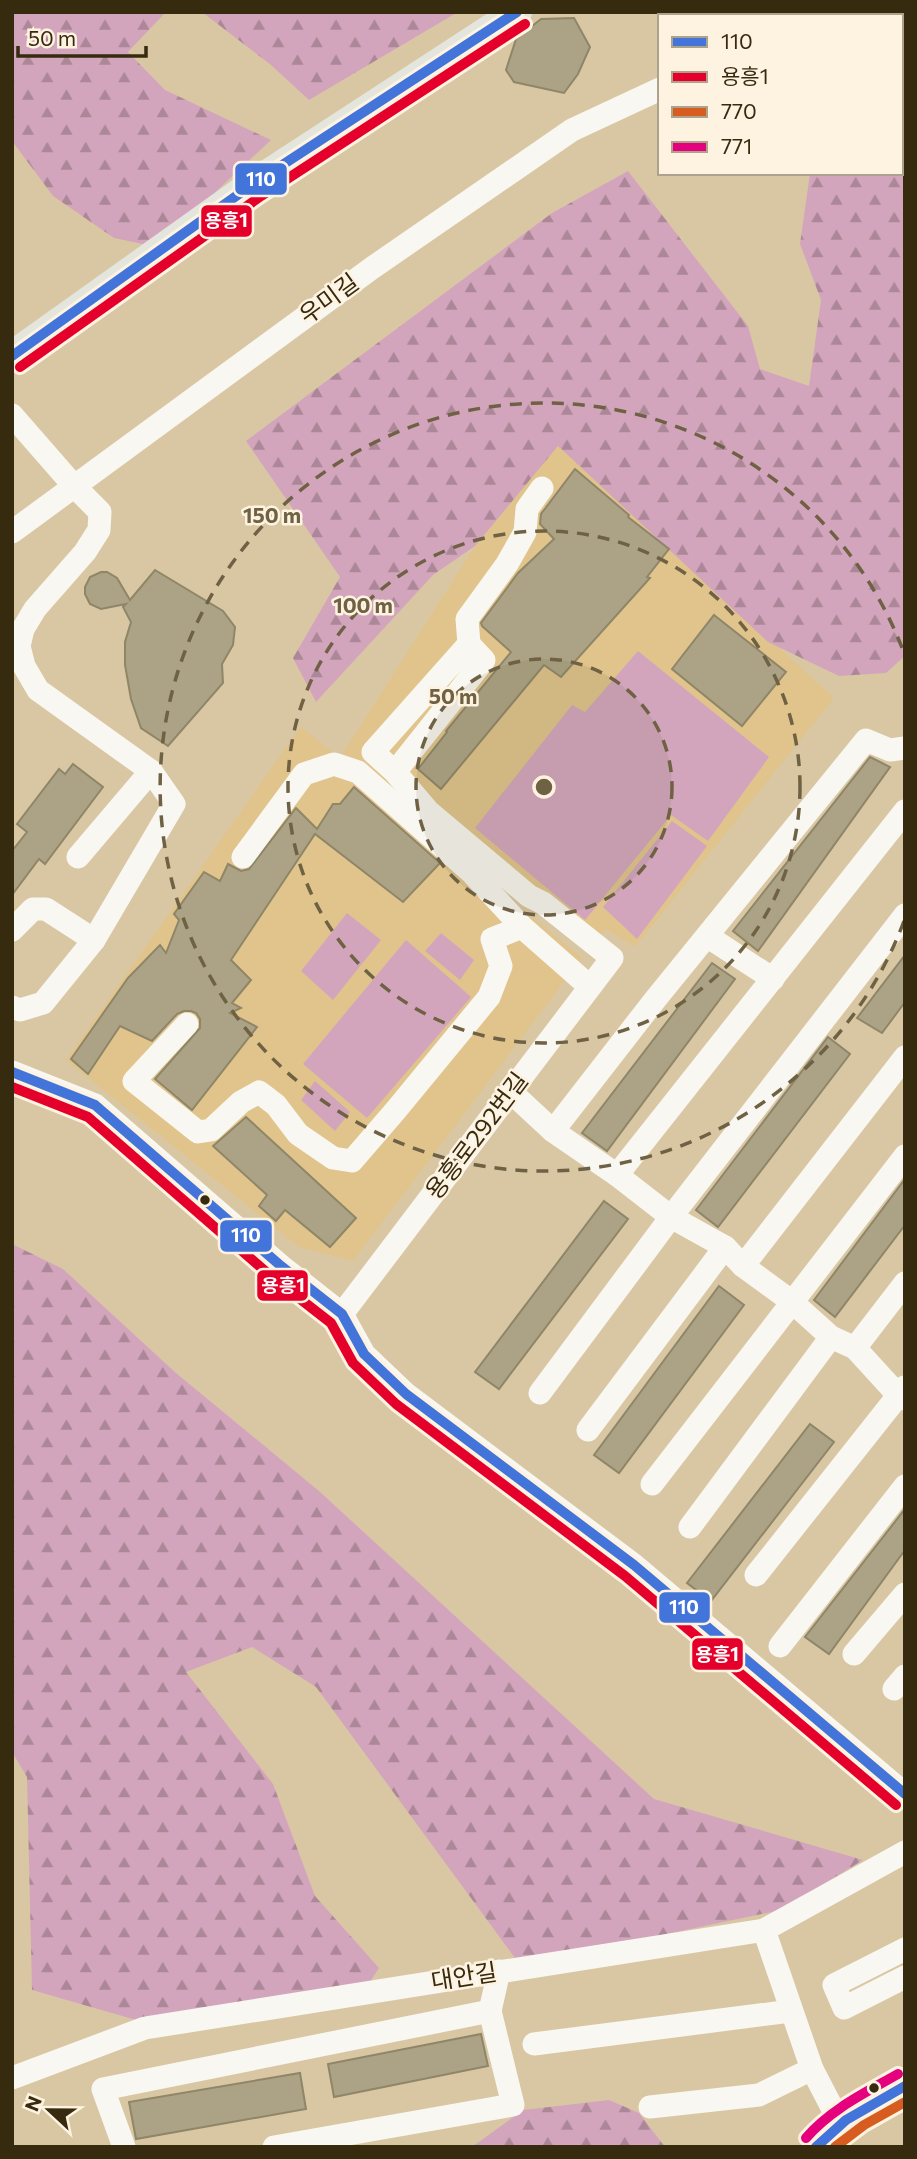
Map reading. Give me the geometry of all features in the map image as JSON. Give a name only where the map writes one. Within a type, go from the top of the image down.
[{"type":"main road","points":[[12,356],[253,184],[517,12]]},
{"type":"main road","points":[[816,2147],[825,2135],[840,2123],[905,2086]]},
{"type":"street","name":"우미길","points":[[12,532],[372,268],[572,130],[658,90]]},
{"type":"street","points":[[12,415],[100,512],[99,530],[85,552],[35,609],[23,629],[19,646],[24,666],[38,690],[151,771],[174,804],[94,940],[43,1003],[20,1010],[12,1007]]},
{"type":"street","name":"용흥로292번길","points":[[342,1314],[612,958],[543,903],[529,896],[428,811],[395,772],[484,660],[469,644],[467,619],[507,564],[525,532],[527,509],[542,488]]},
{"type":"street","points":[[553,1131],[866,740],[890,750],[905,748]]},
{"type":"street","points":[[243,857],[304,774],[334,764],[358,772],[472,873],[523,927],[590,986]]},
{"type":"street","points":[[78,857],[151,771]]},
{"type":"street","points":[[617,1175],[905,811]]},
{"type":"street","points":[[12,930],[33,908],[46,909],[94,940]]},
{"type":"street","points":[[540,1392],[671,1217],[905,915]]},
{"type":"street","points":[[187,1024],[169,1040],[134,1081],[198,1132],[211,1130],[241,1102],[259,1092],[276,1105],[298,1134],[333,1158],[352,1161],[489,997],[501,966],[492,939],[523,927]]},
{"type":"street","points":[[707,936],[773,979]]},
{"type":"street","points":[[743,1266],[905,1057]]},
{"type":"street","points":[[12,1072],[95,1105],[281,1266],[342,1314],[364,1354],[405,1394],[635,1565],[905,1794]]},
{"type":"street","points":[[511,1092],[553,1131],[617,1175],[671,1217],[725,1247],[743,1266],[792,1301],[831,1337],[855,1348],[903,1394],[756,1576]]},
{"type":"street","points":[[652,1484],[905,1156]]},
{"type":"street","points":[[588,1430],[725,1247]]},
{"type":"street","points":[[855,1348],[905,1283]]},
{"type":"street","points":[[690,1527],[831,1337]]},
{"type":"street","points":[[780,1646],[905,1486]]},
{"type":"street","points":[[855,1654],[905,1594]]},
{"type":"street","name":"대안길","points":[[12,2078],[145,2028],[764,1930],[905,1852]]},
{"type":"street","points":[[764,1930],[812,2069],[840,2123]]},
{"type":"street","points":[[905,1950],[834,1985],[844,2008],[905,1977]]},
{"type":"street","points":[[274,2147],[513,2105],[490,2011],[499,1971]]},
{"type":"street","points":[[124,2147],[103,2089],[490,2011]]},
{"type":"street","points":[[534,2044],[791,2011]]},
{"type":"street","points":[[650,2106],[760,2095],[812,2069]]},
{"type":"shaded area","points":[[558,445],[834,698],[635,947],[606,929],[588,950],[343,753],[475,546]]},
{"type":"shaded area","points":[[301,726],[582,958],[353,1261],[299,1247],[66,1060]]},
{"type":"green space","points":[[12,12],[166,12],[128,52],[165,90],[271,140],[157,247],[114,238],[53,196],[12,141]]},
{"type":"green space","points":[[202,12],[458,12],[309,100],[271,65]]},
{"type":"green space","points":[[905,84],[905,656],[886,673],[839,676],[768,642],[558,446],[475,546],[433,575],[316,702],[293,658],[340,577],[246,441],[552,213],[628,171],[748,326],[760,369],[809,386],[821,300],[800,244],[810,175],[903,175]]},
{"type":"green space","points":[[638,651],[769,757],[708,841],[671,815],[585,920],[475,828],[572,705],[585,712]]},
{"type":"green space","points":[[672,821],[707,846],[637,939],[603,907]]},
{"type":"green space","points":[[347,913],[381,940],[333,1000],[301,971]]},
{"type":"green space","points":[[441,933],[474,960],[460,980],[425,951]]},
{"type":"green space","points":[[406,940],[471,997],[367,1118],[303,1064]]},
{"type":"green space","points":[[315,1081],[350,1112],[335,1131],[301,1100]]},
{"type":"green space","points":[[12,1244],[63,1269],[176,1373],[319,1491],[654,1799],[863,1860],[781,1910],[652,1937],[515,1958],[316,1687],[252,1647],[186,1672],[273,1784],[315,1896],[379,1968],[370,1982],[143,2022],[32,1990],[27,1777],[12,1752]]},
{"type":"green space","points":[[609,2100],[639,2113],[665,2147],[472,2147],[523,2110]]},
{"type":"building","points":[[574,18],[590,47],[578,74],[564,93],[514,82],[506,70],[516,39],[541,19]]},
{"type":"building","points":[[575,469],[629,515],[628,517],[669,549],[647,577],[650,578],[561,677],[544,665],[441,789],[418,769],[511,652],[481,623],[518,573],[554,539],[540,524],[541,514]]},
{"type":"building","points":[[155,570],[223,611],[235,627],[233,645],[222,664],[223,683],[168,746],[141,728],[131,699],[125,665],[125,642],[131,622],[123,607],[126,604],[101,609],[90,604],[85,594],[90,577],[107,572],[117,578],[130,600]]},
{"type":"building","points":[[714,615],[786,672],[742,726],[672,669]]},
{"type":"building","points":[[870,757],[890,767],[758,951],[733,931]]},
{"type":"building","points":[[73,764],[103,787],[45,864],[39,859],[12,895],[12,851],[27,832],[17,824],[59,769],[65,774]]},
{"type":"building","points":[[354,787],[440,863],[403,902],[315,834],[231,960],[251,980],[232,1003],[241,1008],[230,1013],[257,1027],[192,1110],[155,1079],[200,1028],[200,1019],[196,1013],[184,1011],[177,1014],[152,1041],[120,1026],[88,1074],[71,1059],[128,978],[160,945],[166,953],[179,920],[174,914],[204,872],[220,881],[228,864],[241,871],[249,869],[296,808],[317,829],[333,804],[340,804]]},
{"type":"building","points":[[905,955],[905,1002],[882,1033],[857,1018]]},
{"type":"building","points":[[712,963],[735,979],[607,1151],[582,1133]]},
{"type":"building","points":[[828,1037],[850,1054],[718,1227],[696,1210]]},
{"type":"building","points":[[246,1117],[356,1218],[330,1247],[285,1210],[276,1221],[259,1206],[267,1195],[213,1146]]},
{"type":"building","points":[[905,1179],[905,1225],[835,1317],[814,1300]]},
{"type":"building","points":[[604,1201],[628,1219],[499,1389],[475,1372]]},
{"type":"building","points":[[719,1286],[744,1305],[619,1473],[594,1455]]},
{"type":"building","points":[[810,1424],[834,1442],[711,1601],[687,1583]]},
{"type":"building","points":[[905,1509],[905,1550],[829,1654],[805,1637]]},
{"type":"building","points":[[481,2034],[488,2066],[334,2097],[328,2064]]},
{"type":"building","points":[[300,2073],[306,2109],[136,2139],[129,2102]]},
{"type":"transit line","name":"110","points":[[12,356],[253,184],[517,12]]},
{"type":"transit line","name":"용흥1","points":[[20,367],[261,196],[525,24]]},
{"type":"transit line","name":"110","points":[[12,1072],[95,1105],[281,1266],[342,1314],[364,1354],[406,1394],[634,1565],[905,1794]]},
{"type":"transit line","name":"용흥1","points":[[12,1087],[88,1117],[272,1277],[331,1323],[353,1363],[396,1404],[625,1576],[896,1805]]},
{"type":"transit line","name":"771","points":[[806,2138],[837,2110],[898,2074]]},
{"type":"transit line","name":"110","points":[[816,2147],[846,2120],[905,2086]]},
{"type":"transit line","name":"770","points":[[835,2147],[864,2125],[905,2102]]}]
